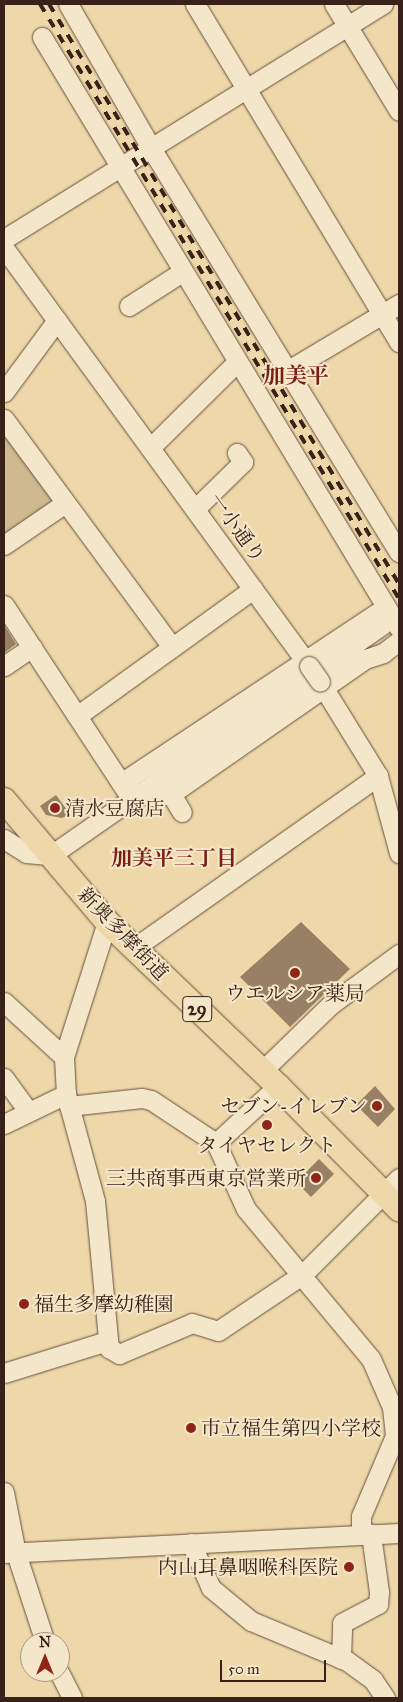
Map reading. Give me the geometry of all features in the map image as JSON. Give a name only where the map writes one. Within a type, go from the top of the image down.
[{"type":"main road","name":"新奥多摩街道","points":[[4,800],[107,922],[270,1079],[394,1193]]},
{"type":"street","points":[[68,4],[151,148],[399,552]]},
{"type":"street","points":[[195,4],[399,342]]},
{"type":"street","points":[[334,4],[399,111]]},
{"type":"street","points":[[4,239],[383,4]]},
{"type":"street","points":[[42,37],[389,620]]},
{"type":"street","name":"一小通り","points":[[4,248],[196,508],[322,685],[378,776],[399,854]]},
{"type":"street","points":[[129,306],[182,272]]},
{"type":"street","points":[[287,371],[399,304]]},
{"type":"street","points":[[4,392],[57,320]]},
{"type":"street","points":[[150,448],[237,362]]},
{"type":"street","points":[[4,420],[172,647]]},
{"type":"street","points":[[196,508],[243,462],[237,453]]},
{"type":"street","points":[[4,544],[65,503]]},
{"type":"street","points":[[77,716],[253,588]]},
{"type":"street","points":[[4,605],[77,716],[135,789],[154,796],[171,794],[322,685],[365,659],[383,652],[399,641]]},
{"type":"street","points":[[4,839],[26,854],[51,855],[135,789],[307,663],[389,620]]},
{"type":"street","points":[[135,789],[389,620]]},
{"type":"street","points":[[4,666],[32,647]]},
{"type":"street","points":[[134,948],[378,776]]},
{"type":"street","points":[[171,794],[182,812]]},
{"type":"street","points":[[107,922],[64,1057],[68,1100],[95,1201],[109,1348],[119,1354],[192,1322],[218,1331],[303,1274],[394,1193]]},
{"type":"street","points":[[216,1143],[330,1005],[399,954]]},
{"type":"street","points":[[4,1002],[64,1057]]},
{"type":"street","points":[[4,1078],[28,1111]]},
{"type":"street","points":[[4,1124],[28,1111],[68,1100],[142,1098],[151,1100],[216,1143],[246,1209],[303,1274],[371,1359],[396,1405],[395,1436],[361,1516],[380,1592],[378,1604],[342,1623],[340,1659]]},
{"type":"street","points":[[4,1373],[107,1341]]},
{"type":"street","points":[[4,1492],[10,1553],[42,1632]]},
{"type":"street","points":[[10,1553],[399,1533]]},
{"type":"street","points":[[191,1543],[211,1588],[251,1621],[340,1659],[373,1680],[385,1698]]},
{"type":"street","points":[[64,1682],[72,1698]]},
{"type":"shaded area","points":[[4,431],[53,498],[52,505],[4,538]]},
{"type":"building","points":[[4,625],[16,644],[4,653]]},
{"type":"building","points":[[56,795],[70,814],[62,818],[46,815],[40,806]]},
{"type":"building","points":[[301,922],[350,969],[290,1027],[240,977]]},
{"type":"building","points":[[375,1086],[395,1109],[378,1127],[356,1105]]},
{"type":"building","points":[[319,1159],[334,1174],[311,1197],[296,1182]]},
{"type":"railway","points":[[40,4],[399,599]]},
{"type":"railway","points":[[49,4],[399,584]]},
{"type":"place","name":"清水豆腐店","points":[[55,808]]},
{"type":"place","name":"ウエルシア薬局","points":[[295,973]]},
{"type":"place","name":"セブン-イレブン","points":[[377,1106]]},
{"type":"place","name":"タイヤセレクト","points":[[267,1125]]},
{"type":"place","name":"三共商事西東京営業所","points":[[316,1178]]},
{"type":"place","name":"福生多摩幼稚園","points":[[24,1304]]},
{"type":"place","name":"市立福生第四小学校","points":[[191,1428]]},
{"type":"place","name":"内山耳鼻咽喉科医院","points":[[349,1567]]},
{"type":"district","name":"加美平","points":[[296,376]]},
{"type":"district","name":"加美平三丁目","points":[[174,858]]}]
